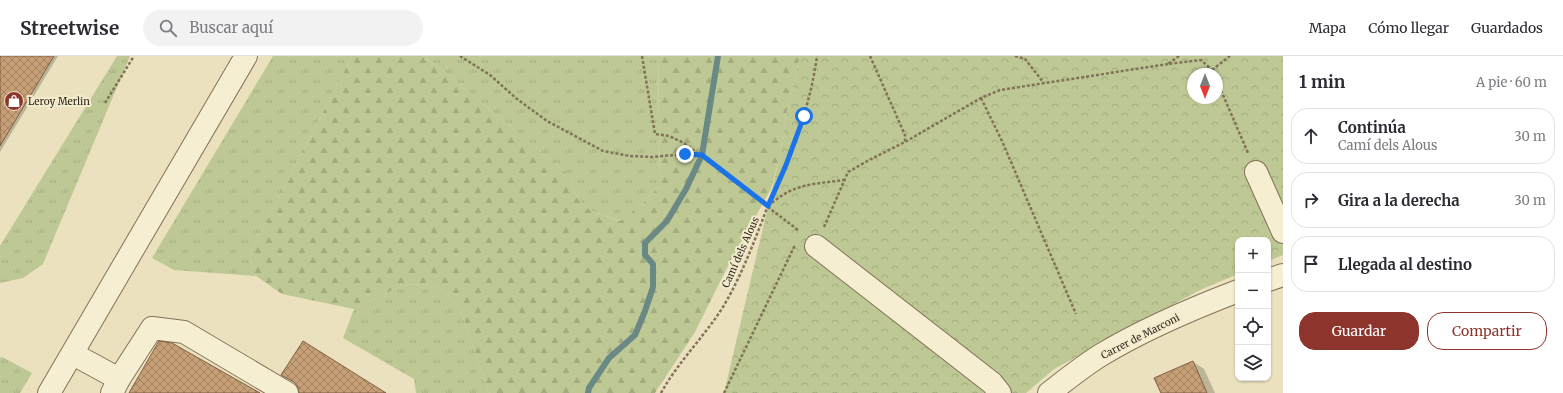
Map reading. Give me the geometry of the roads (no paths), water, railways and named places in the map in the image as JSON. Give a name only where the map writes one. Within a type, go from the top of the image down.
[{"type":"street","points":[[49,393],[246,56]]},
{"type":"street","points":[[1256,172],[1283,232]]},
{"type":"street","points":[[816,246],[992,383],[1000,393]]},
{"type":"street","points":[[1271,279],[1283,275]]},
{"type":"street","name":"Carrer de Marconi","points":[[1049,393],[1101,355],[1134,337],[1213,301],[1235,293]]},
{"type":"street","points":[[73,354],[116,386],[152,328],[184,332],[287,393]]},
{"type":"waterway","points":[[588,393],[589,388],[609,358],[635,335],[645,311],[653,287],[653,264],[645,255],[645,243],[667,221],[686,189],[702,155],[718,56]]},
{"type":"place","name":"Leroy Merlin","points":[[14,101]]}]
